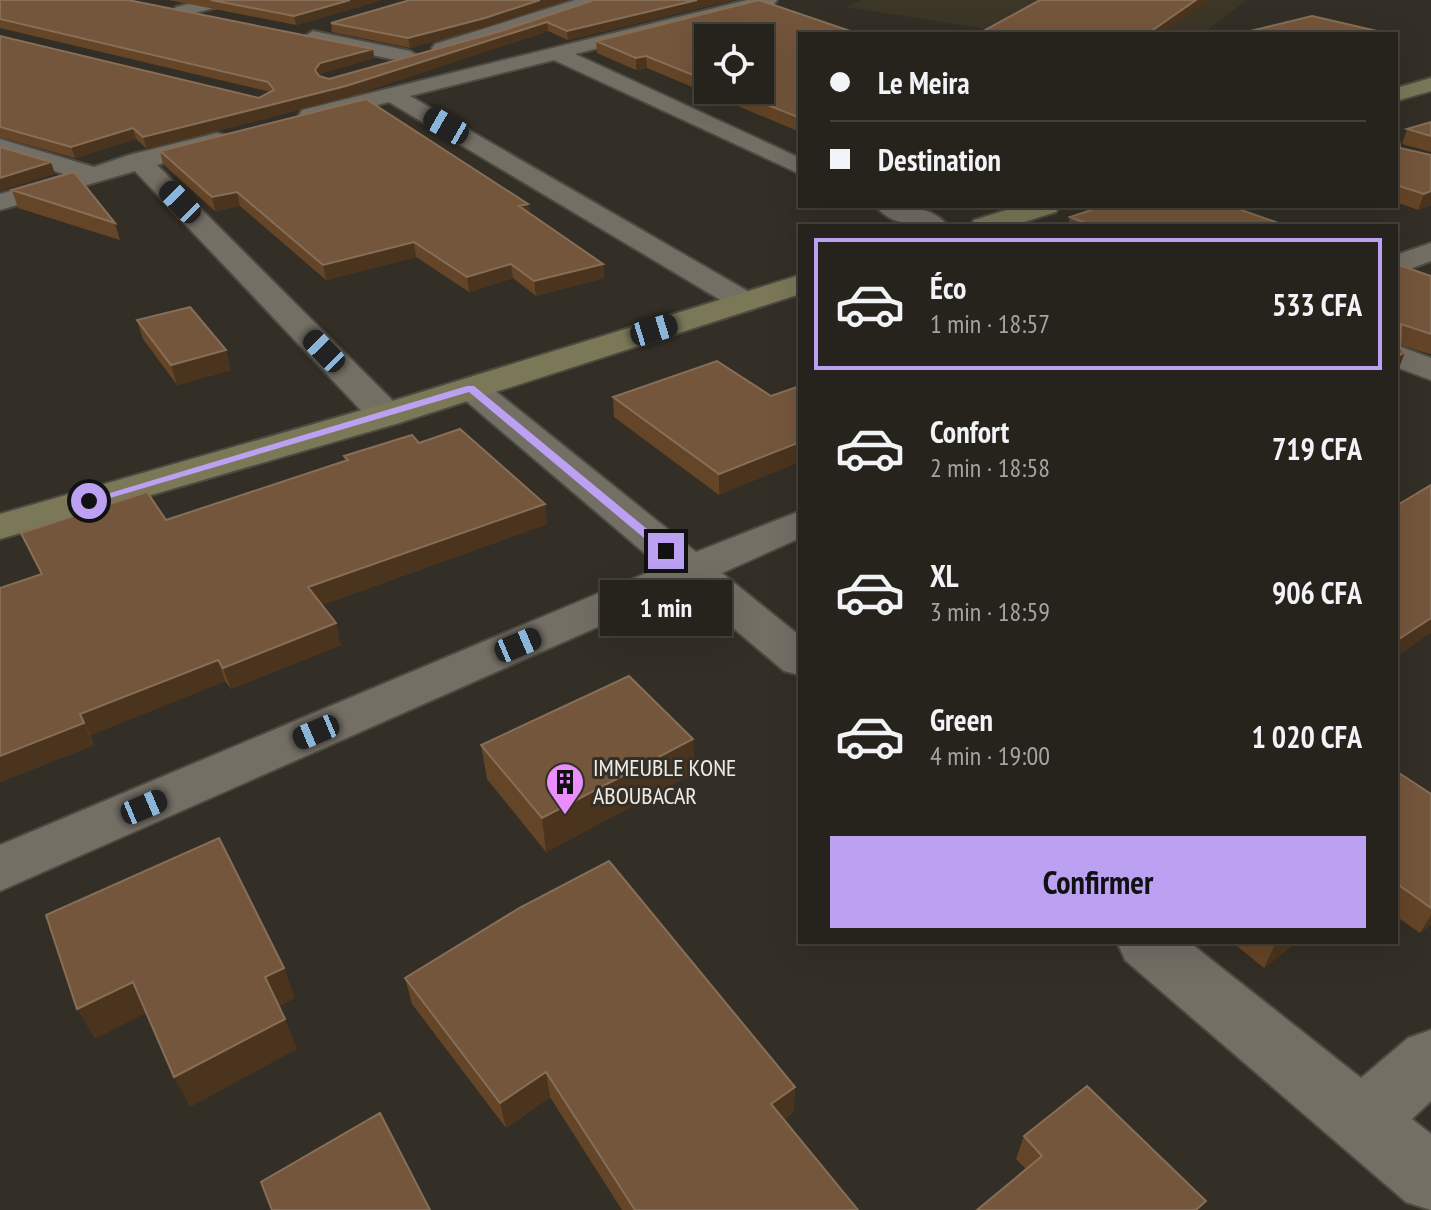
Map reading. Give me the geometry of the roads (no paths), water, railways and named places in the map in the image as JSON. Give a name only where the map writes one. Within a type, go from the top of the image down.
[{"type":"main road","points":[[1398,94],[1431,84]]},
{"type":"main road","points":[[990,224],[1041,208]]},
{"type":"main road","points":[[0,527],[386,415],[798,285]]},
{"type":"street","points":[[225,0],[175,10],[225,20]]},
{"type":"street","points":[[366,70],[494,34],[593,0]]},
{"type":"street","points":[[287,121],[768,0]]},
{"type":"street","points":[[340,21],[297,34],[410,57]]},
{"type":"street","points":[[554,52],[798,166]]},
{"type":"street","points":[[391,94],[745,302]]},
{"type":"street","points":[[61,164],[132,147],[243,133]]},
{"type":"street","points":[[0,146],[90,174]]},
{"type":"street","points":[[0,202],[90,174],[132,147]]},
{"type":"street","points":[[132,147],[386,415]]},
{"type":"street","points":[[771,154],[798,147]]},
{"type":"street","points":[[894,208],[930,224]]},
{"type":"street","points":[[1398,264],[1431,251]]},
{"type":"street","points":[[1398,356],[1431,370]]},
{"type":"street","points":[[471,388],[798,658]]},
{"type":"street","points":[[0,869],[798,524]]},
{"type":"street","points":[[1148,944],[1431,1178]]},
{"type":"street","points":[[1363,1119],[1431,1059]]},
{"type":"place","name":"IMMEUBLE KONE ABOUBACAR","points":[[565,816]]}]
